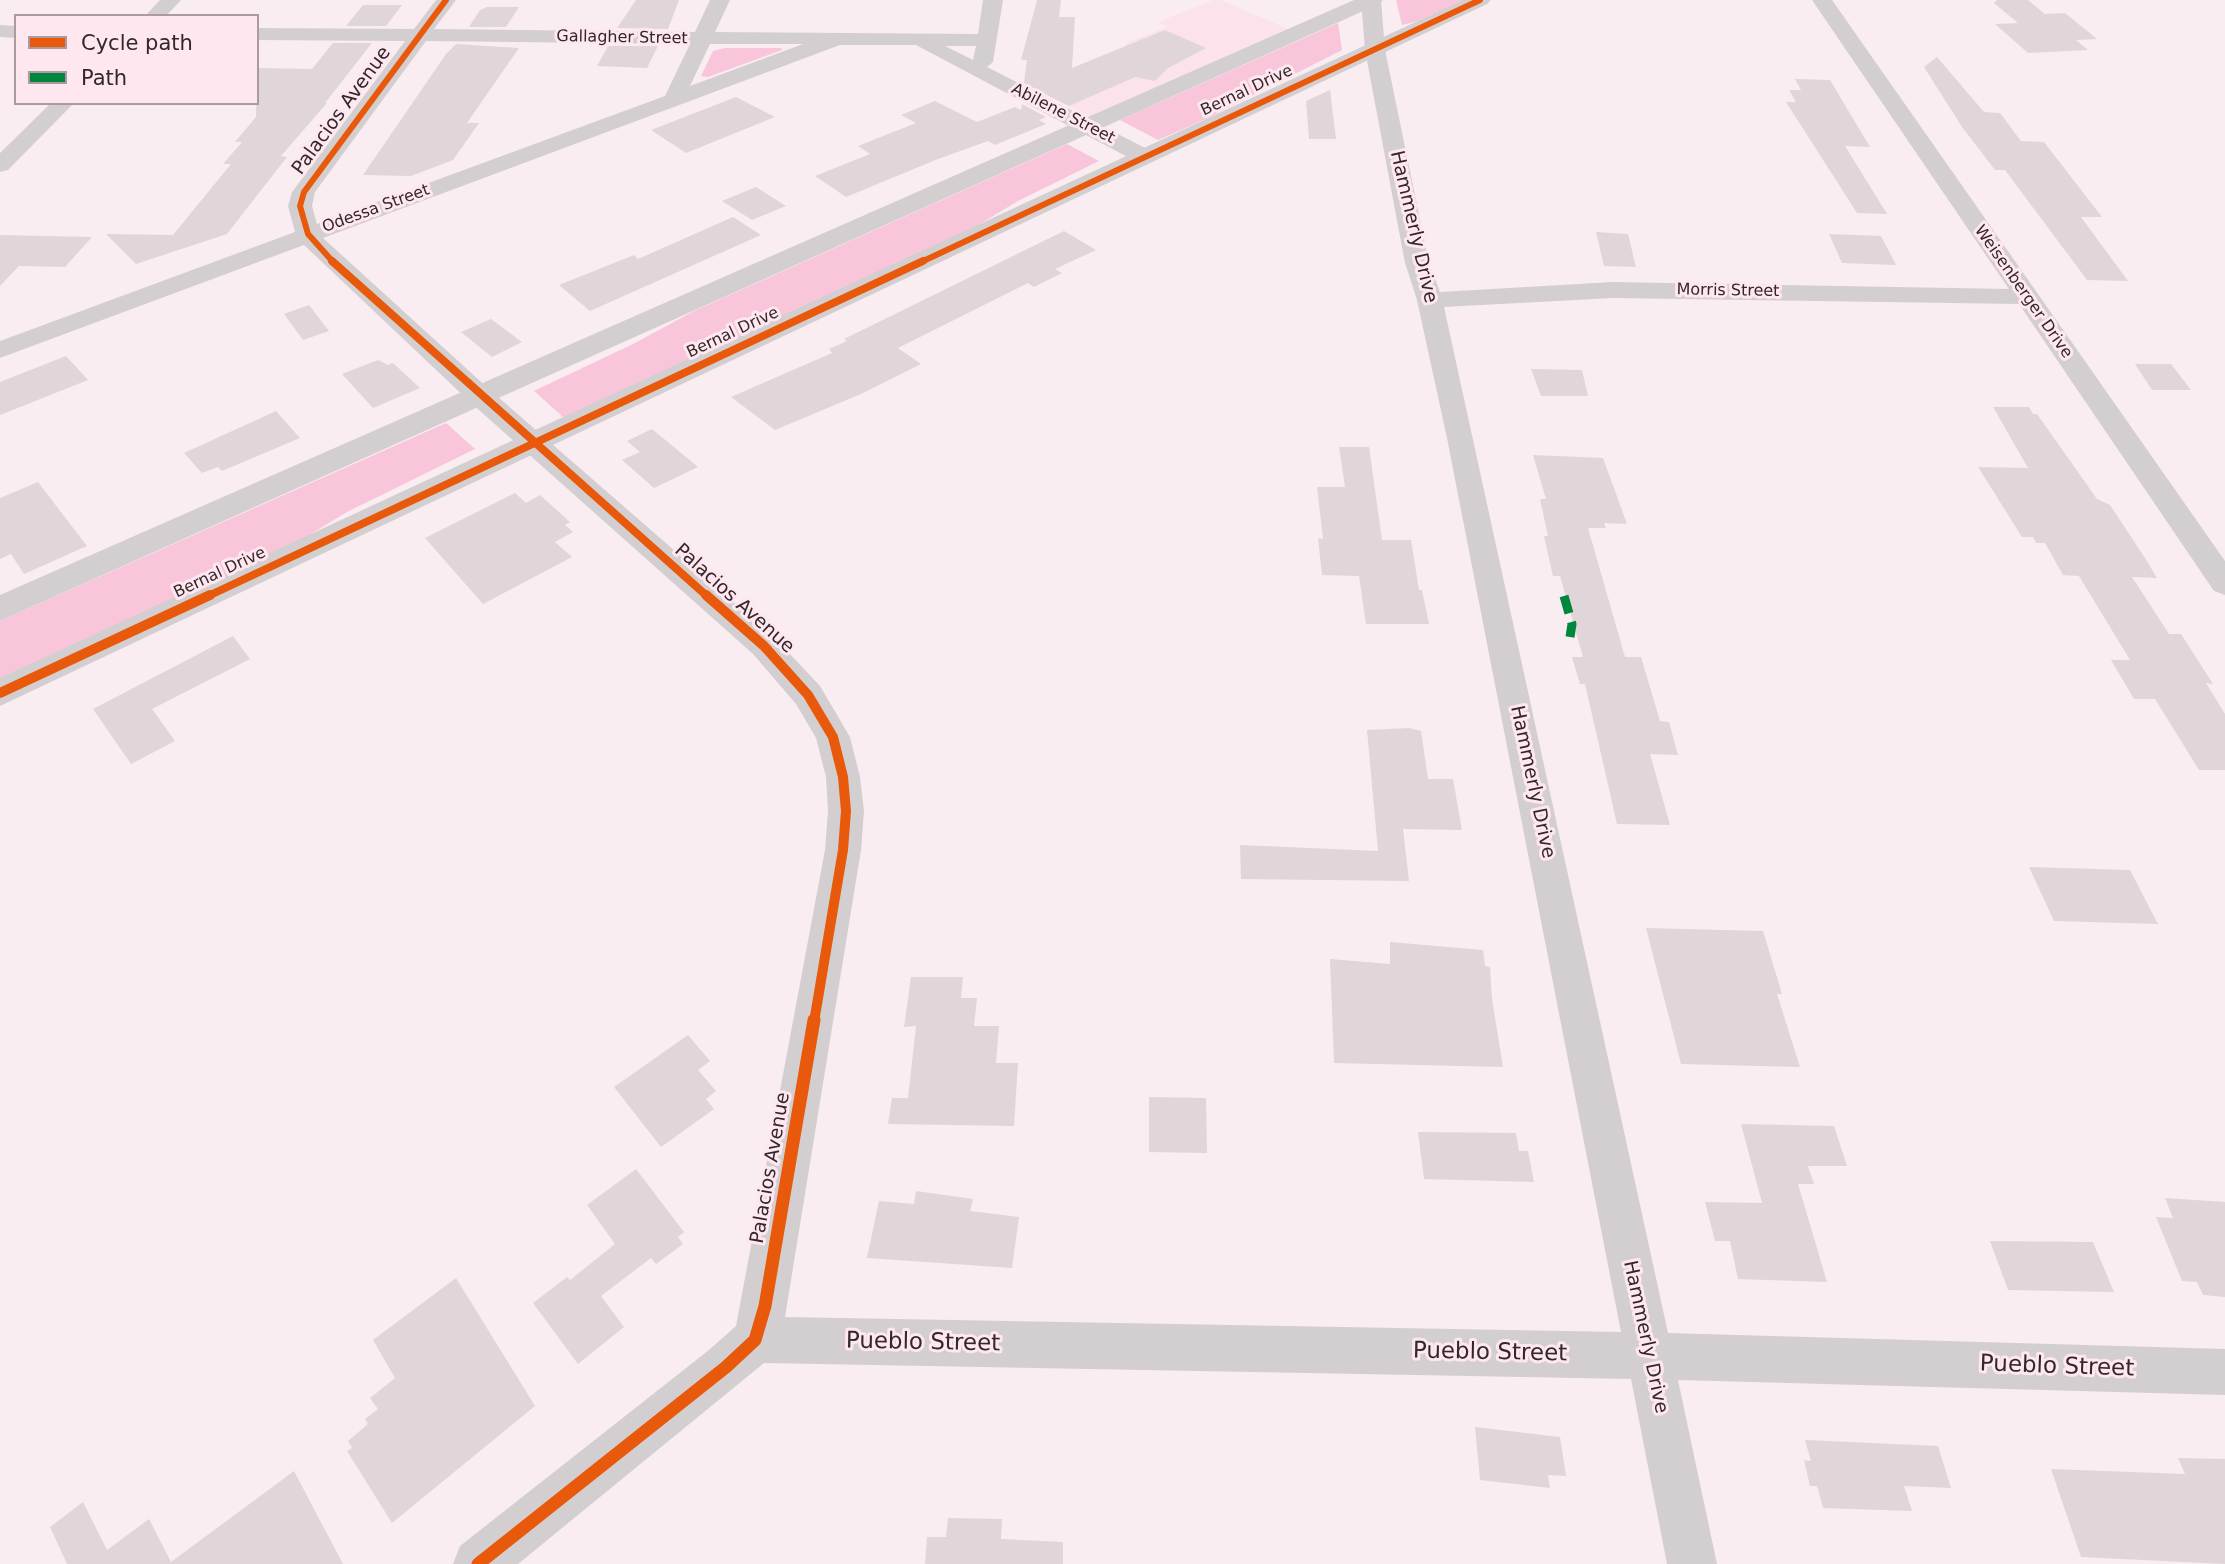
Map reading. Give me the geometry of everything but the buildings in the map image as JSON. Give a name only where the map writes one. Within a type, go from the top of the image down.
[{"type":"street","points":[[157,14],[172,0]]},
{"type":"street","name":"Palacios Avenue","points":[[446,0],[304,192],[300,205],[308,234],[317,247],[480,396],[764,646],[808,695],[833,737],[843,777],[846,811],[843,850],[765,1306],[755,1340]]},
{"type":"street","points":[[674,99],[720,0]]},
{"type":"street","points":[[981,72],[993,0]]},
{"type":"street","name":"Bernal Drive","points":[[0,609],[1371,0]]},
{"type":"street","name":"Hammerly Drive","points":[[1371,0],[1375,50],[1417,263],[1430,300],[1464,451],[1692,1564]]},
{"type":"street","name":"Bernal Drive","points":[[0,693],[1480,0]]},
{"type":"street","name":"Weisenberger Drive","points":[[1822,0],[2225,584]]},
{"type":"street","name":"Gallagher Street","points":[[259,34],[986,40]]},
{"type":"street","name":"Odessa Street","points":[[0,350],[834,40]]},
{"type":"street","name":"Abilene Street","points":[[917,40],[1145,157]]},
{"type":"street","points":[[0,165],[62,105]]},
{"type":"street","name":"Morris Street","points":[[1430,300],[1614,290],[2027,297]]},
{"type":"street","points":[[478,1564],[755,1340]]},
{"type":"street","name":"Pueblo Street","points":[[755,1340],[1649,1356],[2225,1372]]},
{"type":"shaded area","points":[[1213,0],[1221,0],[1288,29],[1089,116],[1045,95],[1115,68],[1128,42],[1168,27],[1158,22]]},
{"type":"shaded area","points":[[1396,0],[1464,0],[1418,21],[1402,25]]},
{"type":"shaded area","points":[[1338,23],[1342,50],[1206,119],[1158,140],[1120,120]]},
{"type":"shaded area","points":[[725,48],[782,50],[708,77],[701,76],[713,51]]},
{"type":"shaded area","points":[[1067,144],[1099,161],[1018,201],[975,227],[573,414],[563,417],[534,391],[635,343],[694,311]]},
{"type":"shaded area","points":[[446,423],[475,449],[347,512],[306,537],[0,679],[0,621]]},
{"type":"marked path","points":[[1564,596],[1572,624],[1570,637]]},
{"type":"cycle path","points":[[446,0],[304,192],[300,206],[308,234],[317,247],[480,396],[764,646],[808,695],[833,737],[843,777],[846,811],[843,850],[765,1306],[755,1340],[726,1367],[478,1564]]},
{"type":"cycle path","points":[[0,693],[1480,0]]}]
